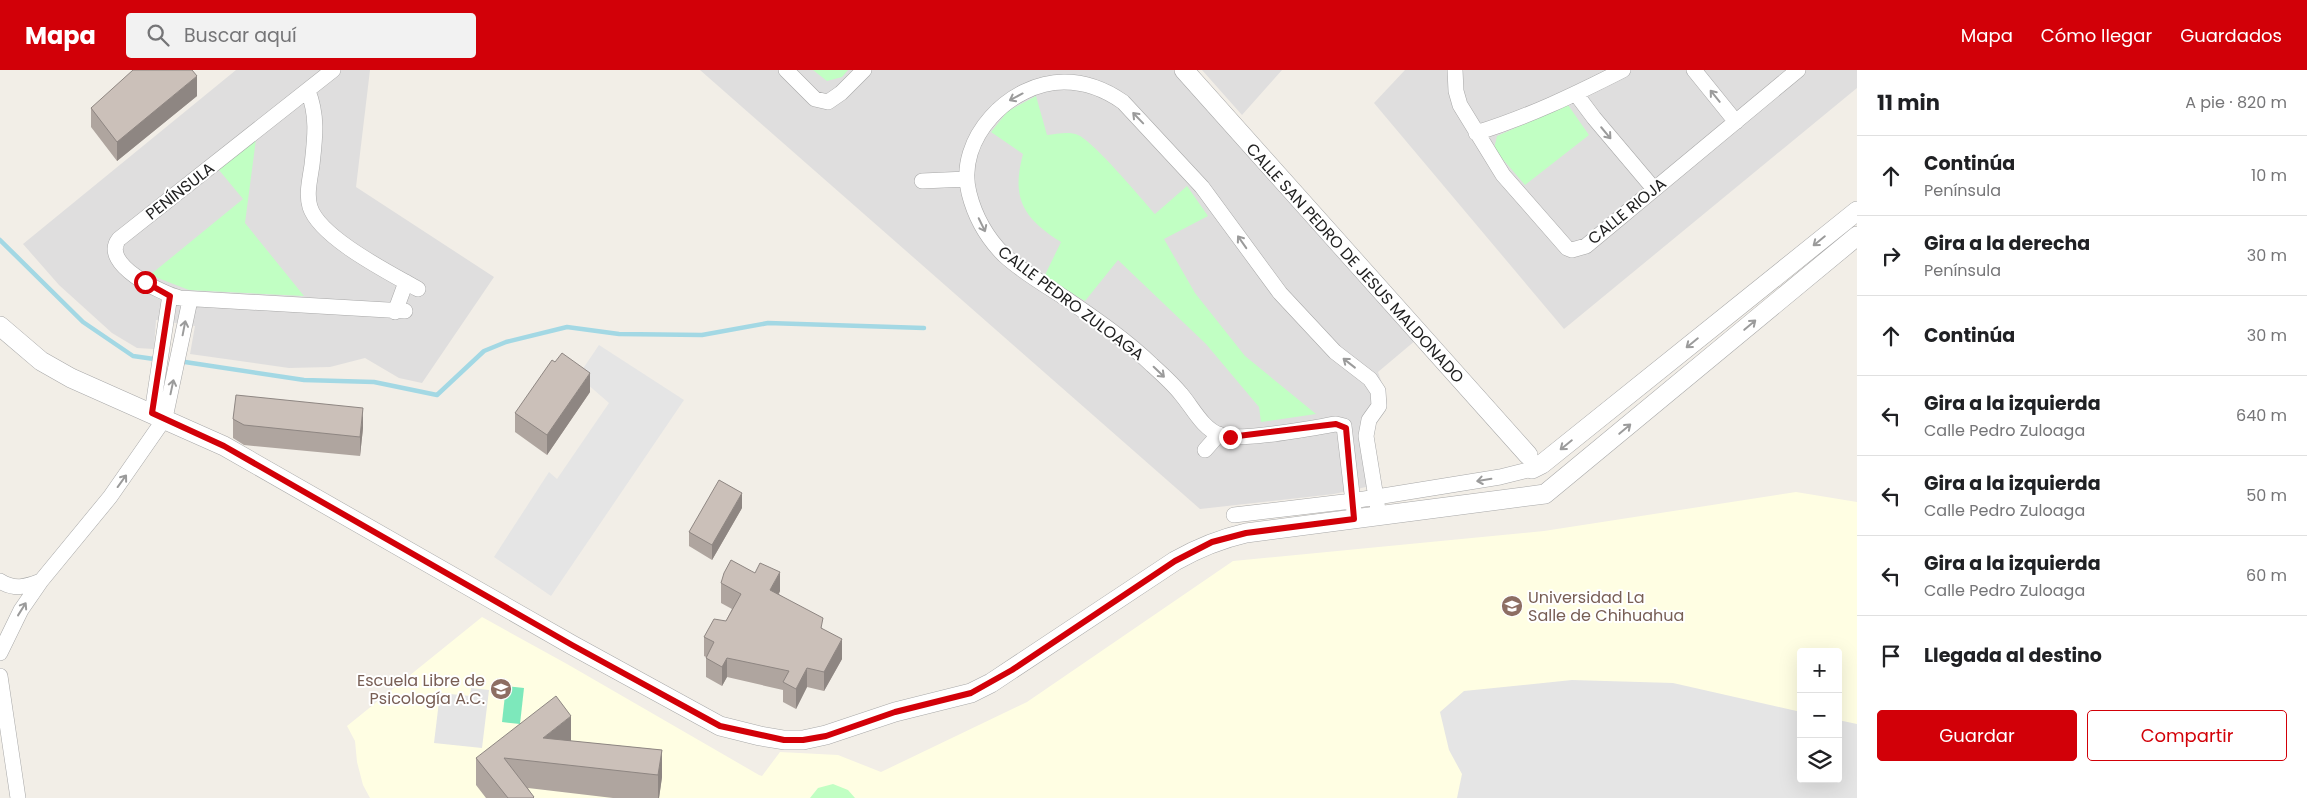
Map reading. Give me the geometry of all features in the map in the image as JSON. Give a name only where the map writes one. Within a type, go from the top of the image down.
[{"type":"street","name":"PENÍNSULA","points":[[308,90],[314,106],[316,120],[308,195],[315,217],[326,230],[343,243],[412,286],[400,311],[190,300],[170,296],[125,268],[115,253],[116,243],[333,70]]},
{"type":"street","points":[[786,70],[815,99],[828,102],[841,93],[864,70]]},
{"type":"street","name":"CALLE SAN PEDRO DE JESUS MALDONADO","points":[[1184,70],[1530,462]]},
{"type":"street","name":"CALLE RIOJA","points":[[1455,70],[1456,91],[1460,105],[1503,175],[1567,248],[1572,250],[1586,246],[1798,70]]},
{"type":"street","points":[[1476,132],[1505,124],[1576,94],[1623,70]]},
{"type":"street","points":[[1694,70],[1736,122]]},
{"type":"street","name":"CALLE PEDRO ZULOAGA","points":[[1219,434],[1204,423],[1180,393],[1142,356],[1004,254],[988,237],[980,223],[969,193],[966,169],[972,148],[981,130],[997,111],[1011,99],[1062,76],[1110,92],[1124,102],[1202,187],[1280,292],[1335,352],[1370,379],[1378,391],[1379,406],[1367,425],[1366,436],[1378,516]]},
{"type":"street","points":[[1576,94],[1654,189]]},
{"type":"street","points":[[922,181],[967,179]]},
{"type":"street","points":[[0,326],[42,361],[71,378],[232,451],[572,645],[720,726],[784,740],[803,740],[826,736],[895,712],[971,693],[1012,670],[1175,561],[1212,542],[1353,510],[1376,497],[1500,477],[1530,462],[1542,464],[1857,211]]},
{"type":"street","points":[[1234,515],[1353,510],[1378,516],[1528,498],[1545,494],[1857,236]]},
{"type":"street","points":[[158,416],[162,353],[170,296]]},
{"type":"street","points":[[0,652],[21,610],[41,581],[110,496],[158,416],[178,356],[190,300]]},
{"type":"street","points":[[162,353],[178,356]]},
{"type":"street","points":[[1205,450],[1219,434],[1240,437],[1336,424],[1344,426],[1346,428],[1353,510]]},
{"type":"street","points":[[0,581],[12,587],[20,588],[41,581]]},
{"type":"street","points":[[0,676],[18,798]]},
{"type":"shaded area","points":[[236,70],[370,70],[356,187],[494,277],[422,383],[399,378],[365,358],[330,367],[289,368],[190,354],[195,326],[156,320],[154,349],[137,348],[112,333],[59,285],[23,244]]},
{"type":"shaded area","points":[[700,70],[1174,70],[1416,340],[1378,372],[1387,405],[1374,424],[1373,430],[1375,485],[1334,494],[1200,509]]},
{"type":"shaded area","points":[[1202,70],[1282,70],[1242,115]]},
{"type":"shaded area","points":[[1405,70],[1857,70],[1857,88],[1564,329],[1374,103]]},
{"type":"shaded area","points":[[599,345],[684,400],[551,596],[494,557],[549,472],[557,479],[609,403],[578,376]]},
{"type":"shaded area","name":"Universidad La Salle de Chihuahua","points":[[1796,492],[1857,502],[1857,798],[370,798],[363,785],[357,762],[355,741],[347,726],[482,617],[759,775],[762,776],[780,752],[838,755],[881,772],[1027,702],[1233,561],[1544,531]]},
{"type":"shaded area","points":[[1572,680],[1673,683],[1797,711],[1797,783],[1842,783],[1842,721],[1857,724],[1857,798],[1457,798],[1462,774],[1449,750],[1440,712],[1464,691]]},
{"type":"shaded area","points":[[471,688],[489,690],[482,748],[434,743],[440,693],[470,696]]},
{"type":"green space","points":[[813,70],[848,70],[842,77],[827,81]]},
{"type":"green space","points":[[1036,96],[1047,135],[1071,133],[1085,140],[1117,171],[1155,214],[1187,186],[1208,216],[1164,239],[1195,293],[1245,356],[1316,414],[1261,422],[1259,407],[1206,344],[1118,260],[1085,301],[1044,277],[1061,242],[1037,224],[1023,206],[1019,183],[1023,154],[991,132],[1008,111]]},
{"type":"green space","points":[[1568,105],[1589,135],[1525,185],[1494,149],[1497,136]]},
{"type":"green space","points":[[256,139],[245,223],[304,296],[189,290],[150,275],[243,199],[219,170]]},
{"type":"green space","points":[[506,686],[524,688],[520,724],[502,722]]},
{"type":"green space","points":[[833,784],[848,790],[855,798],[810,798],[818,788]]},
{"type":"building","points":[[133,70],[192,70],[197,76],[117,142],[91,108]]},
{"type":"building","points":[[562,353],[590,373],[547,435],[515,413],[552,360],[555,362]]},
{"type":"building","points":[[236,395],[363,408],[360,437],[244,425],[233,419]]},
{"type":"building","points":[[719,480],[742,493],[712,545],[689,532]]},
{"type":"building","points":[[731,560],[755,573],[760,563],[780,572],[770,590],[823,618],[821,628],[842,639],[824,672],[807,668],[796,689],[783,682],[789,671],[727,658],[722,667],[706,658],[714,642],[704,637],[714,619],[726,621],[741,594],[721,583]]},
{"type":"building","points":[[556,696],[571,716],[543,738],[662,750],[658,775],[504,758],[534,797],[508,798],[476,758]]},
{"type":"waterway","points":[[0,240],[83,322],[133,356],[154,359]]},
{"type":"waterway","points":[[185,362],[304,380],[374,382],[437,395],[484,351],[506,342],[567,327],[619,334],[702,335],[768,323],[924,328]]},
{"type":"place","name":"Universidad La Salle de Chihuahua","points":[[1512,606]]},
{"type":"place","name":"Escuela Libre de Psicología A.C.","points":[[501,689]]},
{"type":"route","points":[[145,282],[170,296],[152,413],[224,446],[572,645],[720,726],[784,740],[803,740],[826,736],[895,712],[971,693],[1012,670],[1175,561],[1212,542],[1246,533],[1354,519],[1346,428],[1344,426],[1336,424],[1230,437]]}]
